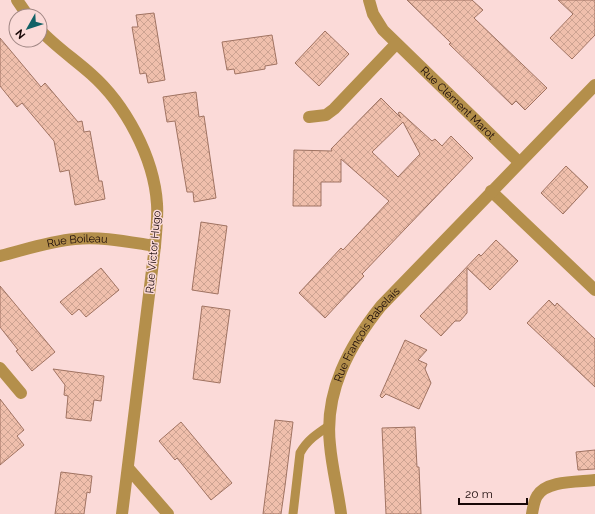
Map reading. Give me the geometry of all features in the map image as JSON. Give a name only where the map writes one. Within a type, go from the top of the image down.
[{"type":"street","name":"Rue Clément Marot","points":[[369,0],[377,23],[396,44],[520,162]]},
{"type":"street","name":"Rue Victor Hugo","points":[[48,37],[102,85],[113,97],[133,128],[149,167],[157,202],[155,246],[122,514]]},
{"type":"street","points":[[309,117],[326,114],[334,110],[396,44]]},
{"type":"street","name":"Rue François Rabelais","points":[[341,514],[330,443],[330,425],[334,391],[340,374],[363,329],[381,306],[595,85]]},
{"type":"street","points":[[491,192],[595,290]]},
{"type":"street","name":"Rue Boileau","points":[[0,256],[75,238],[106,239],[155,246]]},
{"type":"street","points":[[0,368],[21,393]]},
{"type":"street","points":[[128,468],[168,514]]},
{"type":"street","points":[[532,514],[537,496],[542,489],[551,484],[595,480]]},
{"type":"lane","points":[[293,514],[300,453],[311,438],[330,425]]},
{"type":"building","points":[[407,0],[472,0],[483,10],[474,18],[547,88],[525,110],[516,101],[512,105],[449,44],[451,43]]},
{"type":"building","points":[[558,0],[595,0],[595,35],[572,59],[550,38],[573,14]]},
{"type":"building","points":[[154,13],[165,80],[148,83],[146,73],[140,74],[132,27],[138,27],[136,15]]},
{"type":"building","points":[[325,31],[349,54],[319,86],[295,63]]},
{"type":"building","points":[[272,35],[277,64],[265,66],[265,69],[235,74],[234,69],[227,70],[222,42]]},
{"type":"building","points":[[0,38],[41,87],[45,83],[78,122],[82,121],[84,132],[90,131],[99,181],[102,181],[105,199],[75,205],[69,170],[60,172],[54,141],[22,103],[17,107],[0,86]]},
{"type":"building","points":[[196,92],[199,117],[204,116],[216,198],[194,202],[193,192],[187,192],[175,121],[167,122],[163,97]]},
{"type":"building","points":[[381,98],[401,118],[398,113],[400,112],[432,141],[435,139],[442,146],[451,136],[473,158],[362,274],[364,276],[325,318],[299,293],[341,248],[343,250],[389,201],[341,159],[341,182],[321,182],[321,206],[293,206],[294,150],[332,151],[331,149]],"holes":[[[403,122],[420,154],[398,177],[372,152]]]},
{"type":"building","points":[[566,166],[588,187],[563,214],[541,193]]},
{"type":"building","points":[[201,222],[227,226],[218,294],[192,290]]},
{"type":"building","points":[[496,240],[518,261],[490,290],[467,268],[467,313],[460,321],[455,321],[441,336],[420,316],[479,254],[481,256]]},
{"type":"building","points":[[101,268],[119,290],[86,317],[79,309],[72,315],[60,302]]},
{"type":"building","points":[[0,286],[55,352],[32,371],[0,327]]},
{"type":"building","points":[[549,300],[555,306],[557,303],[595,339],[595,387],[527,323]]},
{"type":"building","points":[[202,306],[230,310],[220,383],[193,379]]},
{"type":"building","points":[[405,340],[427,350],[418,360],[427,364],[425,369],[431,383],[419,409],[386,394],[382,398],[380,396]]},
{"type":"building","points":[[53,369],[104,376],[101,401],[94,400],[91,421],[66,418],[68,396],[64,395],[65,385]]},
{"type":"building","points":[[0,399],[24,430],[17,436],[24,445],[0,465]]},
{"type":"building","points":[[275,420],[293,422],[285,486],[281,514],[263,514]]},
{"type":"building","points":[[181,422],[232,483],[211,500],[177,458],[175,460],[159,441]]},
{"type":"building","points":[[415,427],[417,467],[419,467],[421,514],[386,514],[382,428]]},
{"type":"building","points":[[595,450],[595,469],[578,470],[576,452]]},
{"type":"building","points":[[61,472],[92,476],[90,493],[87,492],[84,514],[55,514]]}]
